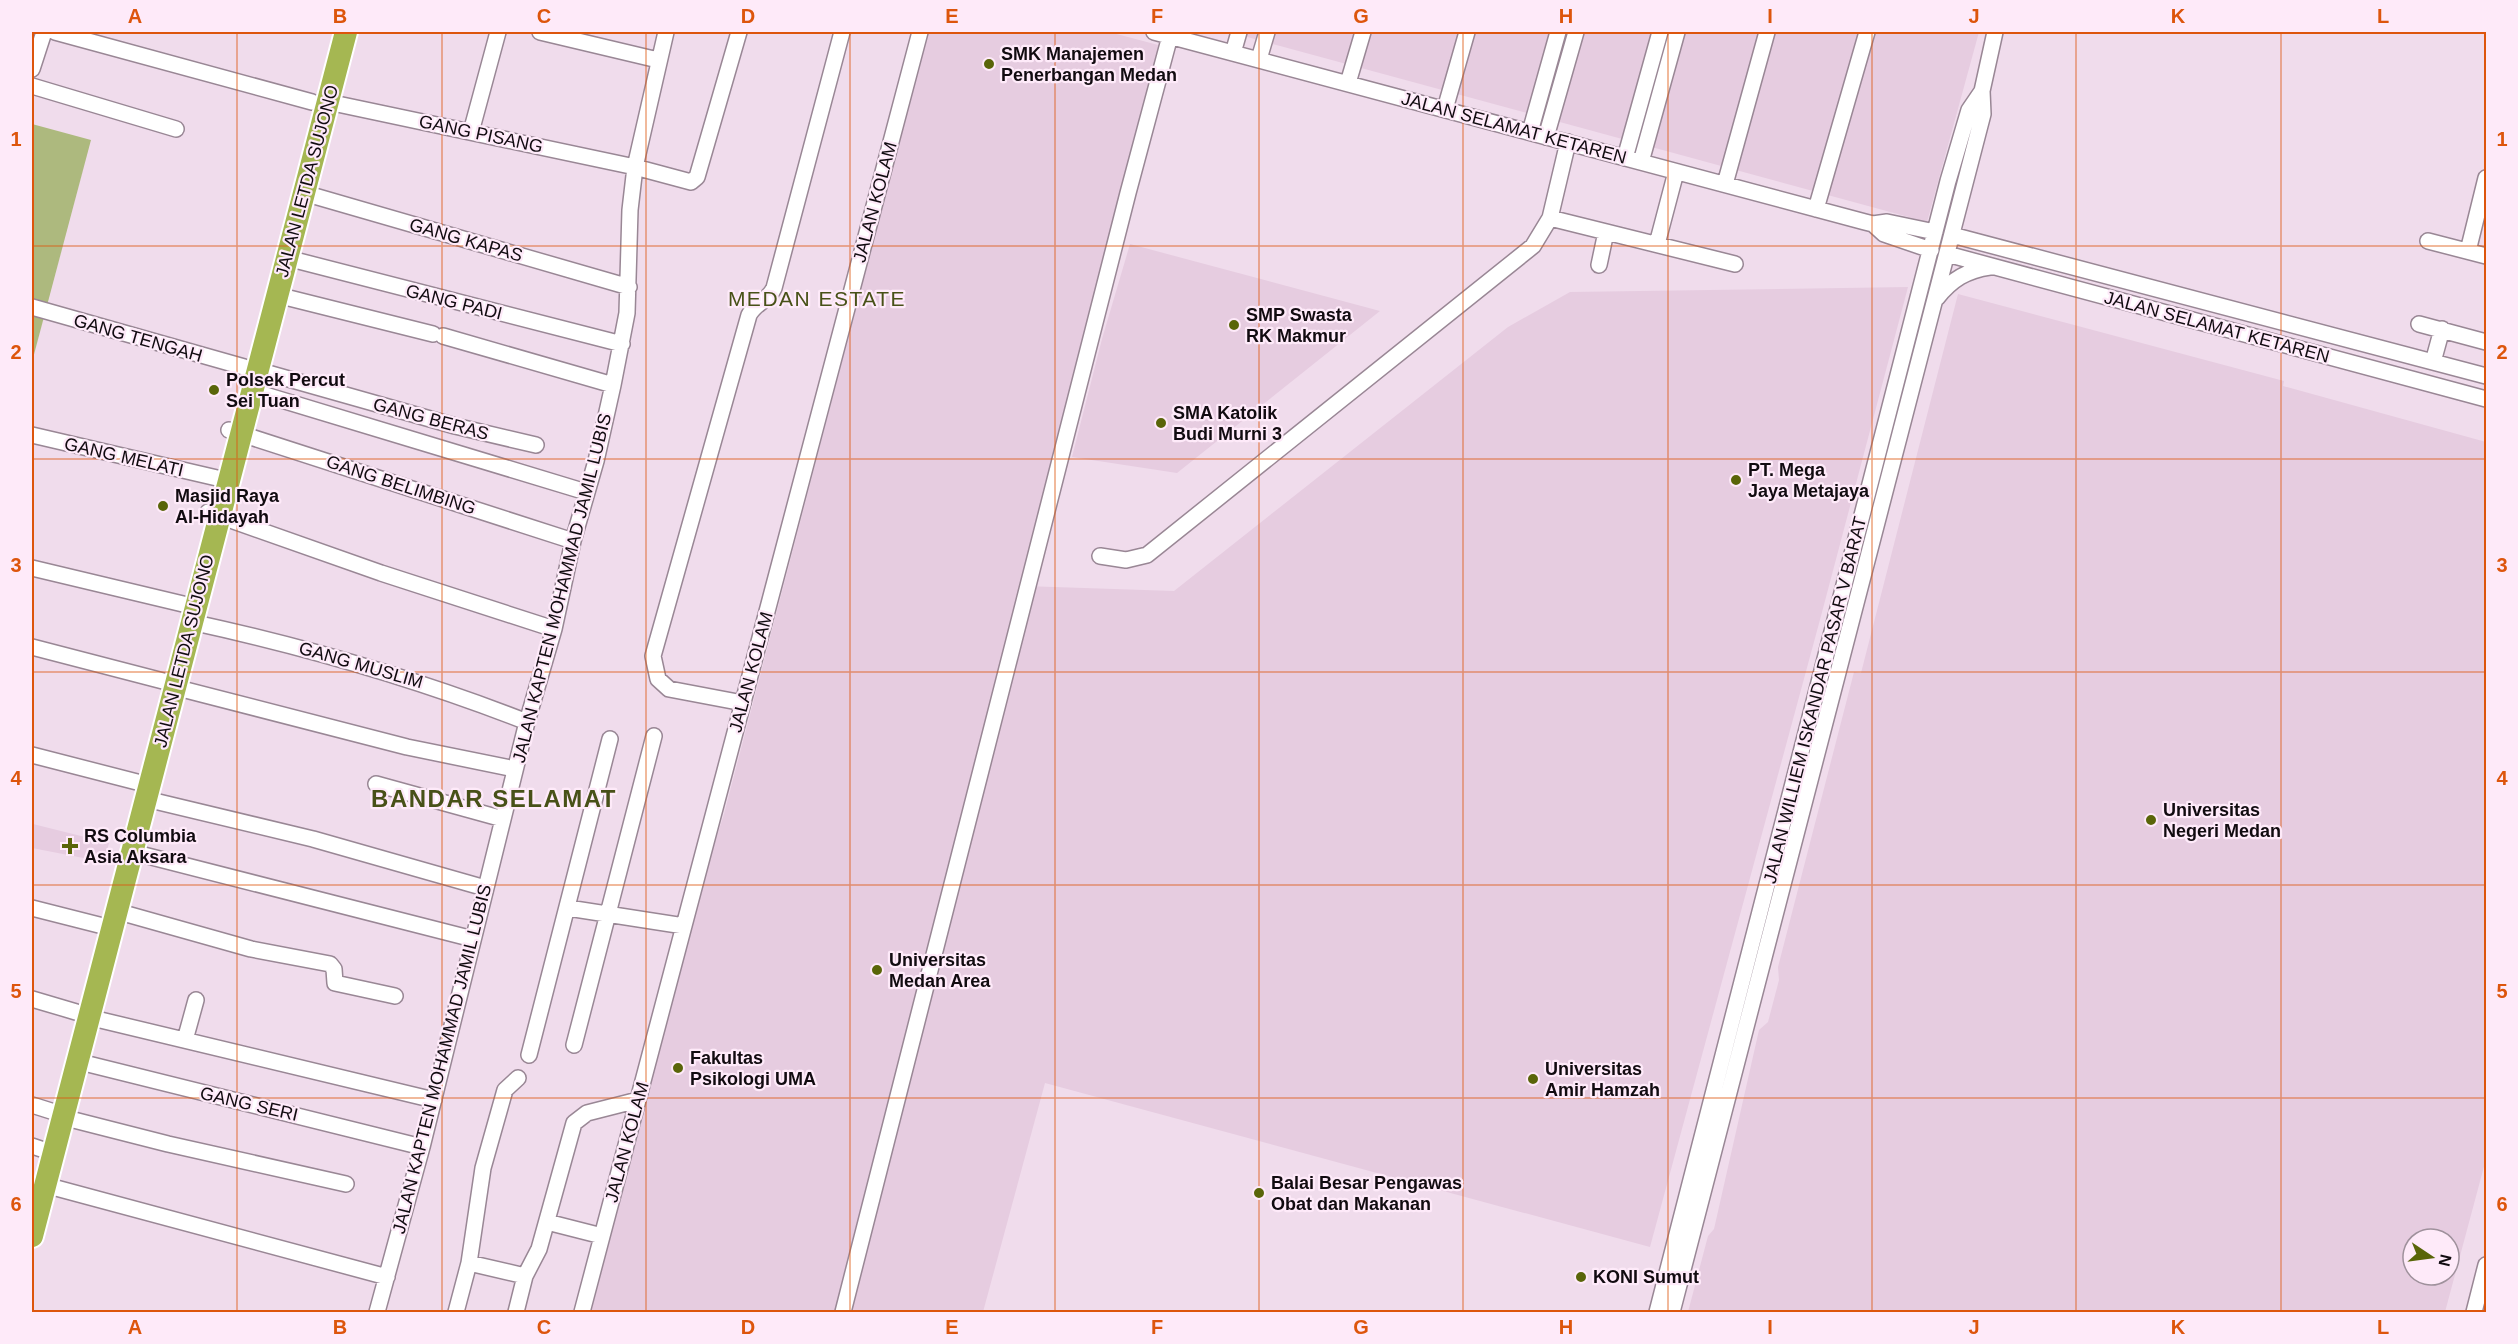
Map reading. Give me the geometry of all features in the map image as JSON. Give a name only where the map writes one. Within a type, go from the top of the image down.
[{"type":"highway","name":"JALAN LETDA SUJONO","points":[[251,376],[278,295],[304,193],[331,32]]},
{"type":"highway","name":"JALAN LETDA SUJONO","points":[[38,1185],[36,1147],[82,1014],[251,376],[320,102],[346,32]]},
{"type":"highway","name":"JALAN LETDA SUJONO","points":[[213,513],[217,478],[235,432]]},
{"type":"highway","name":"JALAN LETDA SUJONO","points":[[108,918],[132,852],[141,790]]},
{"type":"highway","name":"JALAN LETDA SUJONO","points":[[32,1236],[48,1111],[76,1061],[82,1014]]},
{"type":"street","points":[[32,69],[44,32]]},
{"type":"street","name":"GANG PISANG","points":[[55,32],[107,38],[320,102],[635,167],[688,182],[696,180],[739,32]]},
{"type":"street","points":[[471,132],[498,32]]},
{"type":"street","points":[[540,32],[658,60]]},
{"type":"street","name":"JALAN KAPTEN MOHAMMAD JAMIL LUBIS","points":[[377,1312],[434,1100],[502,819],[554,629],[573,541],[613,386],[622,344],[629,286],[630,210],[635,167],[666,32]]},
{"type":"street","points":[[743,703],[669,689],[658,679],[653,656],[749,315],[756,306],[769,297],[774,288],[842,32]]},
{"type":"street","name":"JALAN KOLAM","points":[[582,1312],[920,32]]},
{"type":"street","name":"JALAN SELAMAT KETAREN","points":[[1154,32],[1873,224],[1887,222],[1935,232]]},
{"type":"street","points":[[1233,52],[1239,32]]},
{"type":"street","points":[[1259,60],[1267,32]]},
{"type":"street","points":[[1348,83],[1363,32]]},
{"type":"street","points":[[1445,109],[1467,32]]},
{"type":"street","points":[[1530,132],[1558,32]]},
{"type":"street","points":[[1546,137],[1576,32]]},
{"type":"street","points":[[1625,158],[1660,32]]},
{"type":"street","points":[[1641,162],[1677,32]]},
{"type":"street","points":[[1725,184],[1767,32]]},
{"type":"street","points":[[1816,209],[1867,32]]},
{"type":"street","name":"JALAN WILLIEM ISKANDAR PASAR V BARAT","points":[[1657,1312],[1769,908],[1803,808],[1983,114],[1982,91],[1995,32]]},
{"type":"street","points":[[843,1312],[1170,36]]},
{"type":"street","points":[[1548,66],[1565,71]]},
{"type":"street","points":[[32,86],[176,129]]},
{"type":"street","name":"JALAN WILLIEM ISKANDAR PASAR V BARAT","points":[[1672,1312],[1769,908],[1788,804],[1935,232],[1969,110],[1982,91]]},
{"type":"street","points":[[1100,556],[1126,560],[1147,555],[1533,246],[1551,218],[1568,142]]},
{"type":"street","points":[[1657,244],[1676,171]]},
{"type":"street","points":[[2468,251],[2487,178]]},
{"type":"street","name":"GANG KAPAS","points":[[304,193],[629,286]]},
{"type":"street","points":[[1551,218],[1736,264]]},
{"type":"street","name":"JALAN SELAMAT KETAREN","points":[[1873,224],[1884,234],[1931,250]]},
{"type":"street","points":[[1599,265],[1606,232]]},
{"type":"street","name":"JALAN SELAMAT KETAREN","points":[[1952,235],[2487,376]]},
{"type":"street","points":[[2428,241],[2487,256]]},
{"type":"street","name":"JALAN SELAMAT KETAREN","points":[[1947,254],[2487,399]]},
{"type":"street","name":"GANG PADI","points":[[287,258],[622,344]]},
{"type":"street","points":[[1935,301],[1954,280],[1966,273],[1993,267]]},
{"type":"street","points":[[2148,308],[2153,288]]},
{"type":"street","points":[[278,295],[438,335],[613,386]]},
{"type":"street","name":"GANG TENGAH","points":[[32,307],[251,376]]},
{"type":"street","points":[[2419,324],[2487,342]]},
{"type":"street","points":[[2433,362],[2442,329]]},
{"type":"street","points":[[251,376],[586,492]]},
{"type":"street","name":"GANG BERAS","points":[[251,376],[536,445]]},
{"type":"street","name":"GANG BELIMBING","points":[[235,432],[573,541]]},
{"type":"street","name":"GANG MELATI","points":[[32,435],[217,478]]},
{"type":"street","points":[[213,513],[371,570],[554,629]]},
{"type":"street","points":[[1858,533],[1874,537]]},
{"type":"street","name":"GANG MUSLIM","points":[[32,568],[384,670],[461,696],[527,722]]},
{"type":"street","points":[[32,647],[407,747],[515,769]]},
{"type":"street","points":[[574,1045],[654,735]]},
{"type":"street","points":[[529,1055],[610,739]]},
{"type":"street","points":[[32,755],[141,790],[485,888]]},
{"type":"street","points":[[376,784],[502,819]]},
{"type":"street","points":[[1788,804],[1803,808]]},
{"type":"street","points":[[132,852],[472,939]]},
{"type":"street","points":[[32,908],[108,918],[330,964],[334,969],[335,983],[395,996]]},
{"type":"street","points":[[568,908],[607,916],[684,926]]},
{"type":"street","points":[[32,999],[185,1040],[434,1100]]},
{"type":"street","points":[[185,1040],[196,1000]]},
{"type":"street","name":"GANG SERI","points":[[76,1061],[422,1147]]},
{"type":"street","points":[[456,1312],[469,1263],[483,1168],[505,1090],[518,1078]]},
{"type":"street","points":[[516,1312],[525,1276],[535,1260],[547,1222],[574,1123],[587,1113],[638,1100]]},
{"type":"street","points":[[48,1111],[168,1144],[346,1184]]},
{"type":"street","points":[[38,1185],[387,1277]]},
{"type":"street","points":[[547,1222],[602,1236]]},
{"type":"street","points":[[469,1263],[525,1276]]},
{"type":"street","points":[[2474,1312],[2487,1264]]},
{"type":"shaded area","points":[[928,32],[1109,32],[1162,46],[1024,586],[1174,591],[1508,327],[1570,292],[1908,287],[1650,1247],[1045,1083],[983,1312],[591,1312],[710,858],[724,814]]},
{"type":"shaded area","points":[[1229,32],[1979,32],[1927,222]]},
{"type":"shaded area","points":[[1130,244],[1380,311],[1177,473],[1072,457],[1102,339]]},
{"type":"shaded area","name":"Universitas Negeri Medan","points":[[1958,294],[2284,381],[2283,386],[2486,442],[2486,1159],[2461,1252],[2461,1227],[2401,1227],[2401,1287],[2452,1287],[2445,1312],[1688,1312],[1708,1236],[1714,1229],[1759,1030],[1768,1022],[1779,980],[1778,967],[1854,672],[1861,673]]},
{"type":"shaded area","name":"RS Columbia Asia Aksara","points":[[33,824],[109,843],[104,862],[32,848]]},
{"type":"green space","points":[[32,124],[91,140],[32,362]]},
{"type":"place","name":"SMK Manajemen Penerbangan Medan","points":[[989,64]]},
{"type":"place","name":"SMP Swasta RK Makmur","points":[[1234,325]]},
{"type":"place","name":"Polsek Percut Sei Tuan","points":[[214,390]]},
{"type":"place","name":"SMA Katolik Budi Murni 3","points":[[1161,423]]},
{"type":"place","name":"PT. Mega Jaya Metajaya","points":[[1736,480]]},
{"type":"place","name":"Masjid Raya Al-Hidayah","points":[[163,506]]},
{"type":"place","name":"Universitas Negeri Medan","points":[[2151,820]]},
{"type":"place","name":"RS Columbia Asia Aksara","points":[[70,846]]},
{"type":"place","name":"Universitas Medan Area","points":[[877,970]]},
{"type":"place","name":"Fakultas Psikologi UMA","points":[[678,1068]]},
{"type":"place","name":"Universitas Amir Hamzah","points":[[1533,1079]]},
{"type":"place","name":"Balai Besar Pengawas Obat dan Makanan","points":[[1259,1193]]},
{"type":"place","name":"KONI Sumut","points":[[1581,1277]]},
{"type":"district","name":"MEDAN ESTATE","points":[[817,299]]},
{"type":"district","name":"BANDAR SELAMAT","points":[[494,799]]}]
